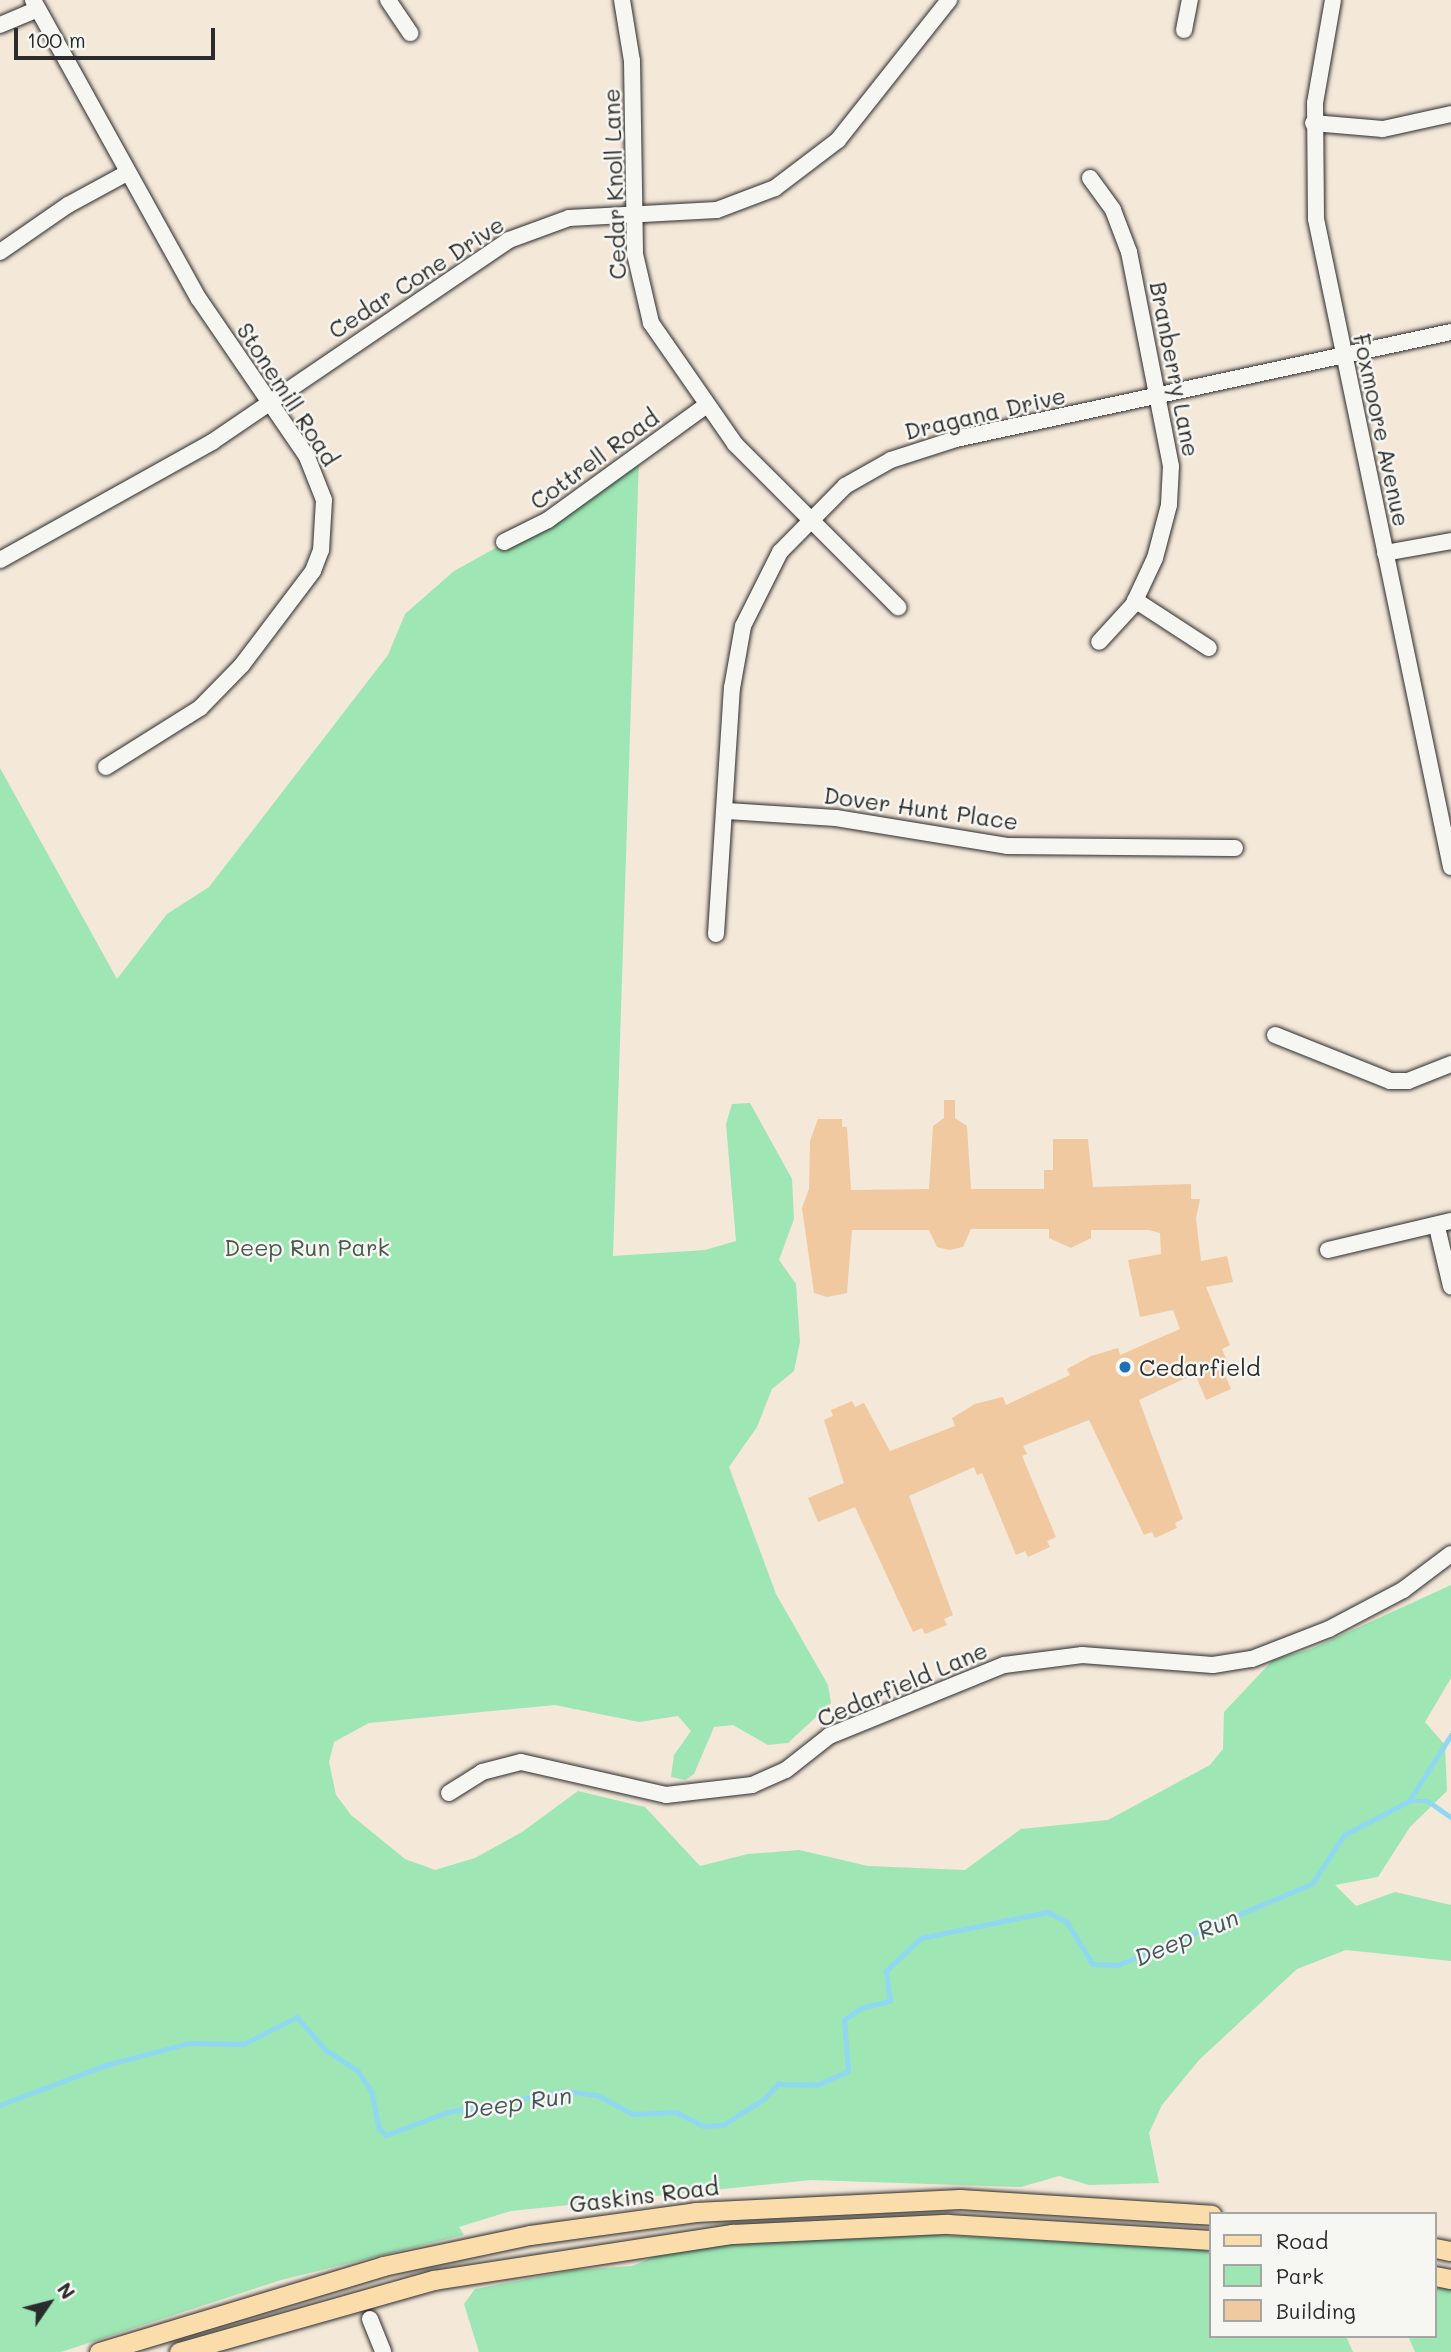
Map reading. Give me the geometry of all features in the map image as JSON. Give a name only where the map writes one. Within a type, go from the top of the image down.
[{"type":"main road","name":"Gaskins Road","points":[[99,2352],[383,2266],[530,2235],[669,2215],[787,2204],[960,2199],[1210,2215]]},
{"type":"main road","points":[[179,2352],[434,2280],[692,2238],[948,2224],[1210,2240]]},
{"type":"street","points":[[388,0],[410,33]]},
{"type":"street","name":"Cedar Knoll Lane","points":[[622,0],[632,61],[636,264],[646,311],[735,444],[808,520],[898,607]]},
{"type":"street","name":"Cedar Cone Drive","points":[[0,560],[212,442],[509,240],[569,219],[717,210],[795,176],[838,140],[949,0]]},
{"type":"street","points":[[1184,30],[1190,0]]},
{"type":"street","name":"Foxmoore Avenue","points":[[1333,0],[1313,123],[1316,219],[1451,867]]},
{"type":"street","points":[[0,25],[36,4]]},
{"type":"street","name":"Stonemill Road","points":[[36,4],[199,299],[307,457],[324,500],[324,525],[313,571],[219,691],[106,767]]},
{"type":"street","points":[[1313,123],[1383,128],[1451,114]]},
{"type":"street","points":[[0,252],[68,205],[127,173]]},
{"type":"street","name":"Branberry Lane","points":[[1090,178],[1113,210],[1129,252],[1169,443],[1169,505],[1155,558],[1135,600],[1099,642]]},
{"type":"street","name":"Dragana Drive","points":[[716,934],[727,811],[732,688],[743,626],[766,574],[808,520],[861,476],[917,450],[1451,332]]},
{"type":"street","name":"Cottrell Road","points":[[504,542],[548,520],[707,405]]},
{"type":"street","points":[[1385,553],[1451,541]]},
{"type":"street","points":[[1135,600],[1209,648]]},
{"type":"street","name":"Dover Hunt Place","points":[[727,811],[836,818],[1007,846],[1236,848]]},
{"type":"street","points":[[1275,1035],[1390,1081],[1408,1081],[1451,1064]]},
{"type":"street","points":[[1328,1250],[1444,1224],[1451,1286]]},
{"type":"street","name":"Cedarfield Lane","points":[[449,1793],[482,1772],[521,1762],[666,1795],[752,1785],[782,1772],[829,1735],[1004,1665],[1073,1655],[1213,1665],[1252,1659],[1329,1629],[1403,1590],[1451,1553]]},
{"type":"street","points":[[370,2319],[383,2352]]},
{"type":"green space","name":"Deep Run Park","points":[[639,457],[613,1256],[705,1250],[736,1241],[726,1124],[732,1104],[750,1103],[792,1179],[794,1219],[779,1260],[796,1284],[800,1342],[794,1371],[772,1389],[757,1427],[729,1467],[776,1594],[828,1685],[831,1703],[788,1743],[768,1745],[733,1725],[714,1727],[694,1774],[685,1780],[671,1777],[674,1755],[691,1731],[678,1716],[639,1722],[555,1705],[369,1723],[334,1742],[329,1762],[336,1795],[351,1815],[405,1859],[435,1870],[475,1858],[522,1832],[578,1791],[645,1807],[700,1866],[748,1854],[799,1850],[868,1866],[965,1870],[1021,1829],[1108,1820],[1210,1765],[1223,1749],[1224,1712],[1273,1660],[1311,1649],[1451,1585],[1451,1678],[1425,1722],[1445,1745],[1447,1791],[1410,1827],[1378,1877],[1335,1885],[1356,1906],[1395,1892],[1451,1905],[1451,1961],[1346,1950],[1297,1969],[1199,2060],[1162,2105],[1149,2133],[1159,2183],[1089,2185],[1059,2176],[1021,2187],[811,2180],[511,2211],[459,2227],[464,2235],[281,2280],[61,2352],[0,2352],[0,768],[117,979],[167,914],[209,887],[388,655],[405,614],[454,571],[597,492]]},
{"type":"green space","points":[[900,2233],[1201,2249],[1210,2253],[1210,2338],[1347,2338],[1353,2352],[479,2352],[464,2304],[475,2289],[575,2270],[632,2266],[673,2249]]},
{"type":"green space","points":[[1437,2288],[1451,2288],[1451,2352],[1415,2352],[1409,2338],[1437,2338]]},
{"type":"building","name":"Cedarfield","points":[[944,1100],[955,1100],[955,1118],[967,1126],[971,1189],[1044,1189],[1044,1170],[1053,1170],[1053,1139],[1088,1139],[1093,1187],[1191,1184],[1191,1199],[1200,1199],[1196,1218],[1201,1261],[1227,1256],[1233,1282],[1206,1287],[1230,1345],[1222,1349],[1228,1363],[1221,1365],[1231,1389],[1206,1400],[1196,1376],[1188,1377],[1139,1400],[1183,1519],[1175,1523],[1177,1528],[1155,1538],[1152,1532],[1144,1535],[1089,1420],[1023,1446],[1027,1454],[1022,1456],[1056,1537],[1047,1541],[1050,1547],[1028,1557],[1025,1551],[1016,1555],[982,1473],[977,1475],[974,1467],[909,1496],[953,1615],[944,1619],[947,1625],[925,1634],[922,1628],[913,1632],[855,1507],[818,1522],[808,1498],[844,1483],[824,1420],[833,1416],[831,1410],[852,1401],[855,1407],[864,1403],[890,1451],[955,1426],[952,1418],[975,1404],[1003,1397],[1006,1405],[1070,1375],[1067,1369],[1091,1356],[1118,1348],[1120,1355],[1180,1329],[1173,1310],[1140,1317],[1128,1260],[1161,1254],[1160,1233],[1149,1230],[1091,1230],[1091,1238],[1071,1248],[1049,1238],[1049,1229],[971,1229],[963,1247],[949,1250],[937,1247],[929,1230],[852,1230],[847,1293],[827,1297],[814,1293],[802,1208],[809,1189],[810,1141],[818,1119],[842,1119],[842,1127],[847,1127],[851,1190],[929,1189],[933,1126],[944,1118]]},
{"type":"waterway","name":"Deep Run","points":[[0,2105],[106,2065],[189,2043],[244,2044],[297,2017],[326,2050],[358,2071],[372,2092],[379,2128],[386,2135],[448,2112],[565,2091],[597,2095],[633,2114],[676,2112],[704,2126],[723,2125],[764,2099],[778,2084],[817,2085],[848,2071],[844,2020],[861,2008],[890,2001],[886,1971],[921,1938],[1048,1912],[1067,1922],[1093,1964],[1118,1965],[1312,1884],[1344,1835],[1409,1801],[1451,1735]]},
{"type":"waterway","name":"Deep Run","points":[[1409,1801],[1428,1801],[1451,1817]]},
{"type":"place","name":"Cedarfield","points":[[1125,1367]]}]
